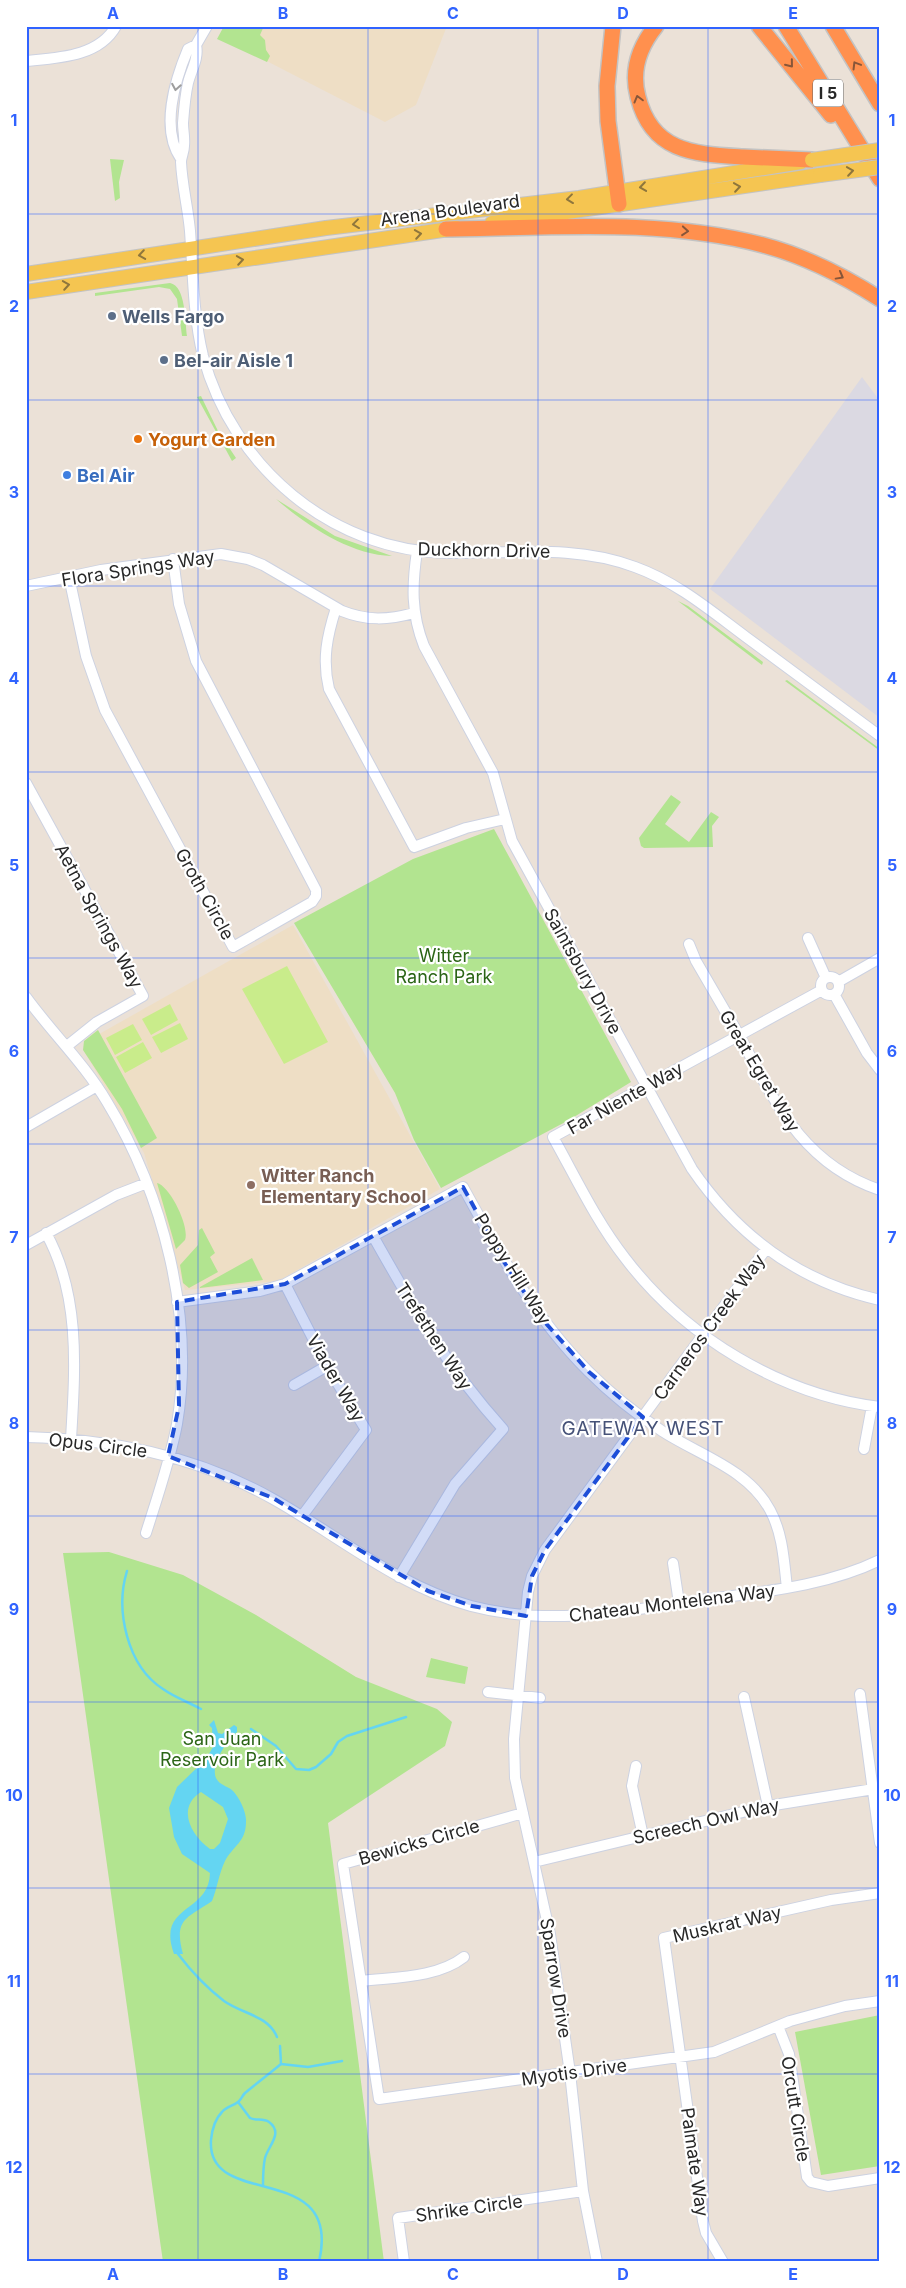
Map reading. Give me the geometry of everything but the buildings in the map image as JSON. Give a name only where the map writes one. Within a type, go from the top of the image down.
[{"type":"highway","points":[[613,26],[607,86],[608,121],[618,197]]},
{"type":"highway","points":[[656,26],[646,38],[639,54],[635,84],[642,112],[648,124],[658,135],[674,146],[705,155],[812,160]]},
{"type":"highway","points":[[758,26],[876,159]]},
{"type":"highway","name":"I 5","points":[[786,26],[876,159],[880,179]]},
{"type":"highway","name":"I 5","points":[[833,26],[880,104]]},
{"type":"highway","points":[[446,230],[631,228],[712,234],[765,245],[795,256],[826,268],[880,299]]},
{"type":"main road","name":"Arena Boulevard","points":[[26,274],[190,248],[820,175],[876,159]]},
{"type":"main road","name":"Arena Boulevard","points":[[26,292],[446,230],[812,160],[876,159]]},
{"type":"street","points":[[26,61],[79,54],[100,43],[112,33],[116,26]]},
{"type":"street","name":"Duckhorn Drive","points":[[207,26],[196,45],[188,49],[182,62],[172,109],[171,130],[173,148],[181,159],[201,346],[210,380],[220,403],[250,451],[281,487],[315,513],[360,536],[417,551],[448,553],[560,551],[605,557],[639,568],[687,594],[880,736]]},
{"type":"street","name":"Saintsbury Drive","points":[[417,551],[412,585],[414,614],[424,646],[493,773],[512,841],[692,1169],[709,1194],[729,1216],[766,1249],[792,1267],[821,1281],[880,1300]]},
{"type":"street","name":"Flora Springs Way","points":[[26,586],[100,570],[221,554],[248,559],[336,608],[356,616],[380,620],[414,614]]},
{"type":"street","name":"Groth Circle","points":[[69,577],[86,656],[105,710],[234,947],[312,902],[316,896],[316,890],[196,661],[179,604],[173,560]]},
{"type":"street","points":[[336,608],[325,648],[329,689],[414,847],[466,828],[505,819]]},
{"type":"street","name":"Aetna Springs Way","points":[[26,783],[143,996],[97,1022],[68,1046]]},
{"type":"street","points":[[808,938],[826,978]]},
{"type":"street","name":"Great Egret Way","points":[[689,944],[696,961],[769,1091],[799,1137],[818,1156],[842,1173],[880,1190]]},
{"type":"street","points":[[838,982],[880,958]]},
{"type":"street","points":[[826,978],[833,978],[838,982]]},
{"type":"street","points":[[826,978],[822,983],[822,990],[828,994],[834,994]]},
{"type":"street","points":[[834,994],[838,988],[838,982]]},
{"type":"street","name":"Far Niente Way","points":[[822,990],[553,1137],[594,1212],[625,1258],[662,1300],[732,1354],[781,1379],[832,1397],[876,1407]]},
{"type":"street","points":[[834,994],[867,1053],[880,1070]]},
{"type":"street","points":[[27,1001],[68,1046],[97,1086],[124,1132],[147,1184],[165,1238],[177,1302],[180,1334],[179,1396],[176,1426],[146,1534]]},
{"type":"street","points":[[26,1127],[97,1086]]},
{"type":"street","points":[[26,1244],[116,1195],[147,1184]]},
{"type":"street","name":"Poppy Hill Way","points":[[177,1302],[260,1291],[285,1284],[463,1187],[509,1269],[543,1320],[589,1372],[643,1417],[691,1449],[730,1470],[756,1490],[775,1522],[780,1538],[787,1588]]},
{"type":"street","points":[[46,1233],[61,1262],[72,1316],[74,1378],[71,1439]]},
{"type":"street","name":"Trefethen Way","points":[[373,1236],[433,1341],[466,1388],[503,1430],[455,1484],[399,1577]]},
{"type":"street","name":"Carneros Creek Way","points":[[518,1696],[532,1576],[541,1556],[766,1249]]},
{"type":"street","name":"Viader Way","points":[[285,1284],[327,1366],[366,1430],[302,1516]]},
{"type":"street","points":[[294,1385],[327,1366]]},
{"type":"street","points":[[864,1449],[876,1407]]},
{"type":"street","name":"Opus Circle","points":[[26,1438],[71,1439],[136,1448],[168,1456]]},
{"type":"street","name":"Chateau Montelena Way","points":[[168,1456],[242,1483],[302,1516],[399,1577],[428,1591],[472,1606],[526,1616],[592,1615],[787,1588],[828,1579],[880,1560]]},
{"type":"street","points":[[673,1563],[679,1603]]},
{"type":"street","points":[[488,1692],[540,1698]]},
{"type":"street","points":[[860,1694],[876,1789],[880,1843]]},
{"type":"street","name":"Sparrow Drive","points":[[518,1696],[514,1758],[523,1813],[550,1934],[570,2072],[583,2191],[597,2262]]},
{"type":"street","points":[[744,1696],[768,1806]]},
{"type":"street","points":[[636,1766],[632,1786],[643,1836]]},
{"type":"street","name":"Screech Owl Way","points":[[534,1862],[768,1806],[876,1789]]},
{"type":"street","name":"Bewicks Circle","points":[[362,1981],[343,1864],[523,1813]]},
{"type":"street","name":"Muskrat Way","points":[[680,2057],[664,1938],[831,1900],[880,1893]]},
{"type":"street","points":[[362,1981],[440,1970],[464,1957]]},
{"type":"street","name":"Myotis Drive","points":[[362,1981],[379,2099],[680,2057],[728,2048],[778,2026],[823,2011],[880,2001]]},
{"type":"street","name":"Orcutt Circle","points":[[778,2026],[789,2054],[807,2177],[811,2182],[828,2186],[880,2178]]},
{"type":"street","name":"Palmate Way","points":[[680,2057],[703,2221],[706,2233],[724,2262]]},
{"type":"street","name":"Shrike Circle","points":[[404,2262],[398,2218],[583,2191]]},
{"type":"highlighted area","points":[[463,1187],[504,1262],[543,1320],[589,1372],[643,1417],[545,1550],[532,1576],[526,1616],[472,1606],[428,1591],[273,1498],[168,1456],[179,1406],[177,1302],[285,1284]]},
{"type":"shaded area","points":[[226,26],[447,26],[416,105],[385,122],[220,37]]},
{"type":"shaded area","points":[[862,377],[880,401],[880,718],[710,589]]},
{"type":"shaded area","points":[[293,925],[440,1189],[278,1281],[185,1290],[144,1153],[84,1051],[92,1038]]},
{"type":"green space","points":[[224,26],[264,26],[260,35],[265,40],[266,50],[270,56],[267,62],[217,39]]},
{"type":"green space","points":[[110,159],[124,160],[119,182],[120,198],[115,201]]},
{"type":"green space","points":[[170,283],[175,286],[182,297],[187,336],[182,336],[177,299],[170,289],[159,287],[95,296],[95,293]]},
{"type":"green space","points":[[201,396],[218,431],[236,458],[232,461],[197,397]]},
{"type":"green space","points":[[276,499],[335,536],[392,556],[360,550],[330,537],[301,519]]},
{"type":"green space","points":[[678,601],[688,606],[763,662],[762,665]]},
{"type":"green space","points":[[787,680],[880,749],[880,751],[785,681]]},
{"type":"green space","points":[[671,795],[681,802],[665,824],[689,842],[711,812],[719,817],[712,826],[713,847],[644,848],[641,846],[639,838]]},
{"type":"green space","name":"Witter Ranch Park","points":[[494,829],[631,1082],[569,1120],[441,1188],[414,1140],[395,1093],[294,923],[413,859]]},
{"type":"green space","points":[[287,966],[328,1042],[284,1064],[242,989]]},
{"type":"green space","points":[[170,1004],[178,1020],[151,1035],[142,1019]]},
{"type":"green space","points":[[180,1023],[188,1039],[161,1053],[152,1037]]},
{"type":"green space","points":[[133,1024],[142,1040],[115,1055],[106,1038]]},
{"type":"green space","points":[[98,1030],[157,1138],[141,1148],[122,1109],[83,1050],[84,1041]]},
{"type":"green space","points":[[143,1042],[152,1058],[125,1073],[116,1057]]},
{"type":"green space","points":[[157,1183],[168,1191],[178,1208],[185,1226],[185,1240],[176,1249]]},
{"type":"green space","points":[[202,1228],[215,1253],[210,1257],[218,1272],[189,1288],[183,1283],[180,1265],[198,1245],[199,1230]]},
{"type":"green space","points":[[252,1258],[263,1280],[200,1288],[200,1287]]},
{"type":"green space","name":"San Juan Reservoir Park","points":[[109,1552],[183,1575],[256,1615],[356,1677],[437,1709],[452,1722],[445,1746],[328,1823],[384,2262],[163,2262],[63,1553]]},
{"type":"green space","points":[[431,1658],[468,1667],[465,1684],[426,1677]]},
{"type":"green space","points":[[880,2015],[880,2166],[821,2175],[795,2032]]},
{"type":"water","points":[[214,1720],[218,1733],[222,1734],[234,1725],[237,1727],[237,1732],[228,1741],[220,1755],[215,1769],[215,1776],[220,1783],[232,1790],[240,1801],[246,1818],[245,1829],[241,1839],[225,1861],[212,1901],[185,1920],[181,1926],[180,1942],[183,1954],[174,1954],[170,1938],[172,1926],[177,1917],[201,1896],[207,1886],[210,1873],[182,1854],[174,1837],[169,1808],[177,1787],[206,1759],[213,1747],[212,1728],[209,1725]],"holes":[[[201,1792],[223,1807],[228,1819],[220,1843],[214,1849],[210,1849],[192,1829],[189,1821],[189,1806],[193,1798]]]},
{"type":"waterway","points":[[127,1571],[122,1603],[124,1619],[127,1636],[140,1666],[151,1679],[167,1692],[201,1709]]},
{"type":"waterway","points":[[251,1729],[276,1746],[296,1769],[309,1770],[316,1767],[331,1754],[338,1742],[347,1736],[406,1717]]},
{"type":"waterway","points":[[178,1954],[188,1967],[218,1996],[231,2005],[261,2019],[273,2030],[277,2037]]},
{"type":"waterway","points":[[280,2046],[281,2064]]},
{"type":"waterway","points":[[319,2262],[321,2230],[312,2209],[294,2196],[229,2174],[215,2161],[211,2140],[214,2125],[222,2112],[239,2101],[245,2093],[281,2064],[308,2067],[342,2061]]},
{"type":"waterway","points":[[238,2102],[250,2118],[269,2122],[275,2131],[274,2140],[265,2158],[263,2186]]},
{"type":"place","name":"Wells Fargo","points":[[112,316]]},
{"type":"place","name":"Bel-air Aisle 1","points":[[164,360]]},
{"type":"place","name":"Yogurt Garden","points":[[138,439]]},
{"type":"place","name":"Bel Air","points":[[67,475]]},
{"type":"place","name":"Witter Ranch Elementary School","points":[[251,1185]]},
{"type":"district","name":"GATEWAY WEST","points":[[643,1428]]}]
